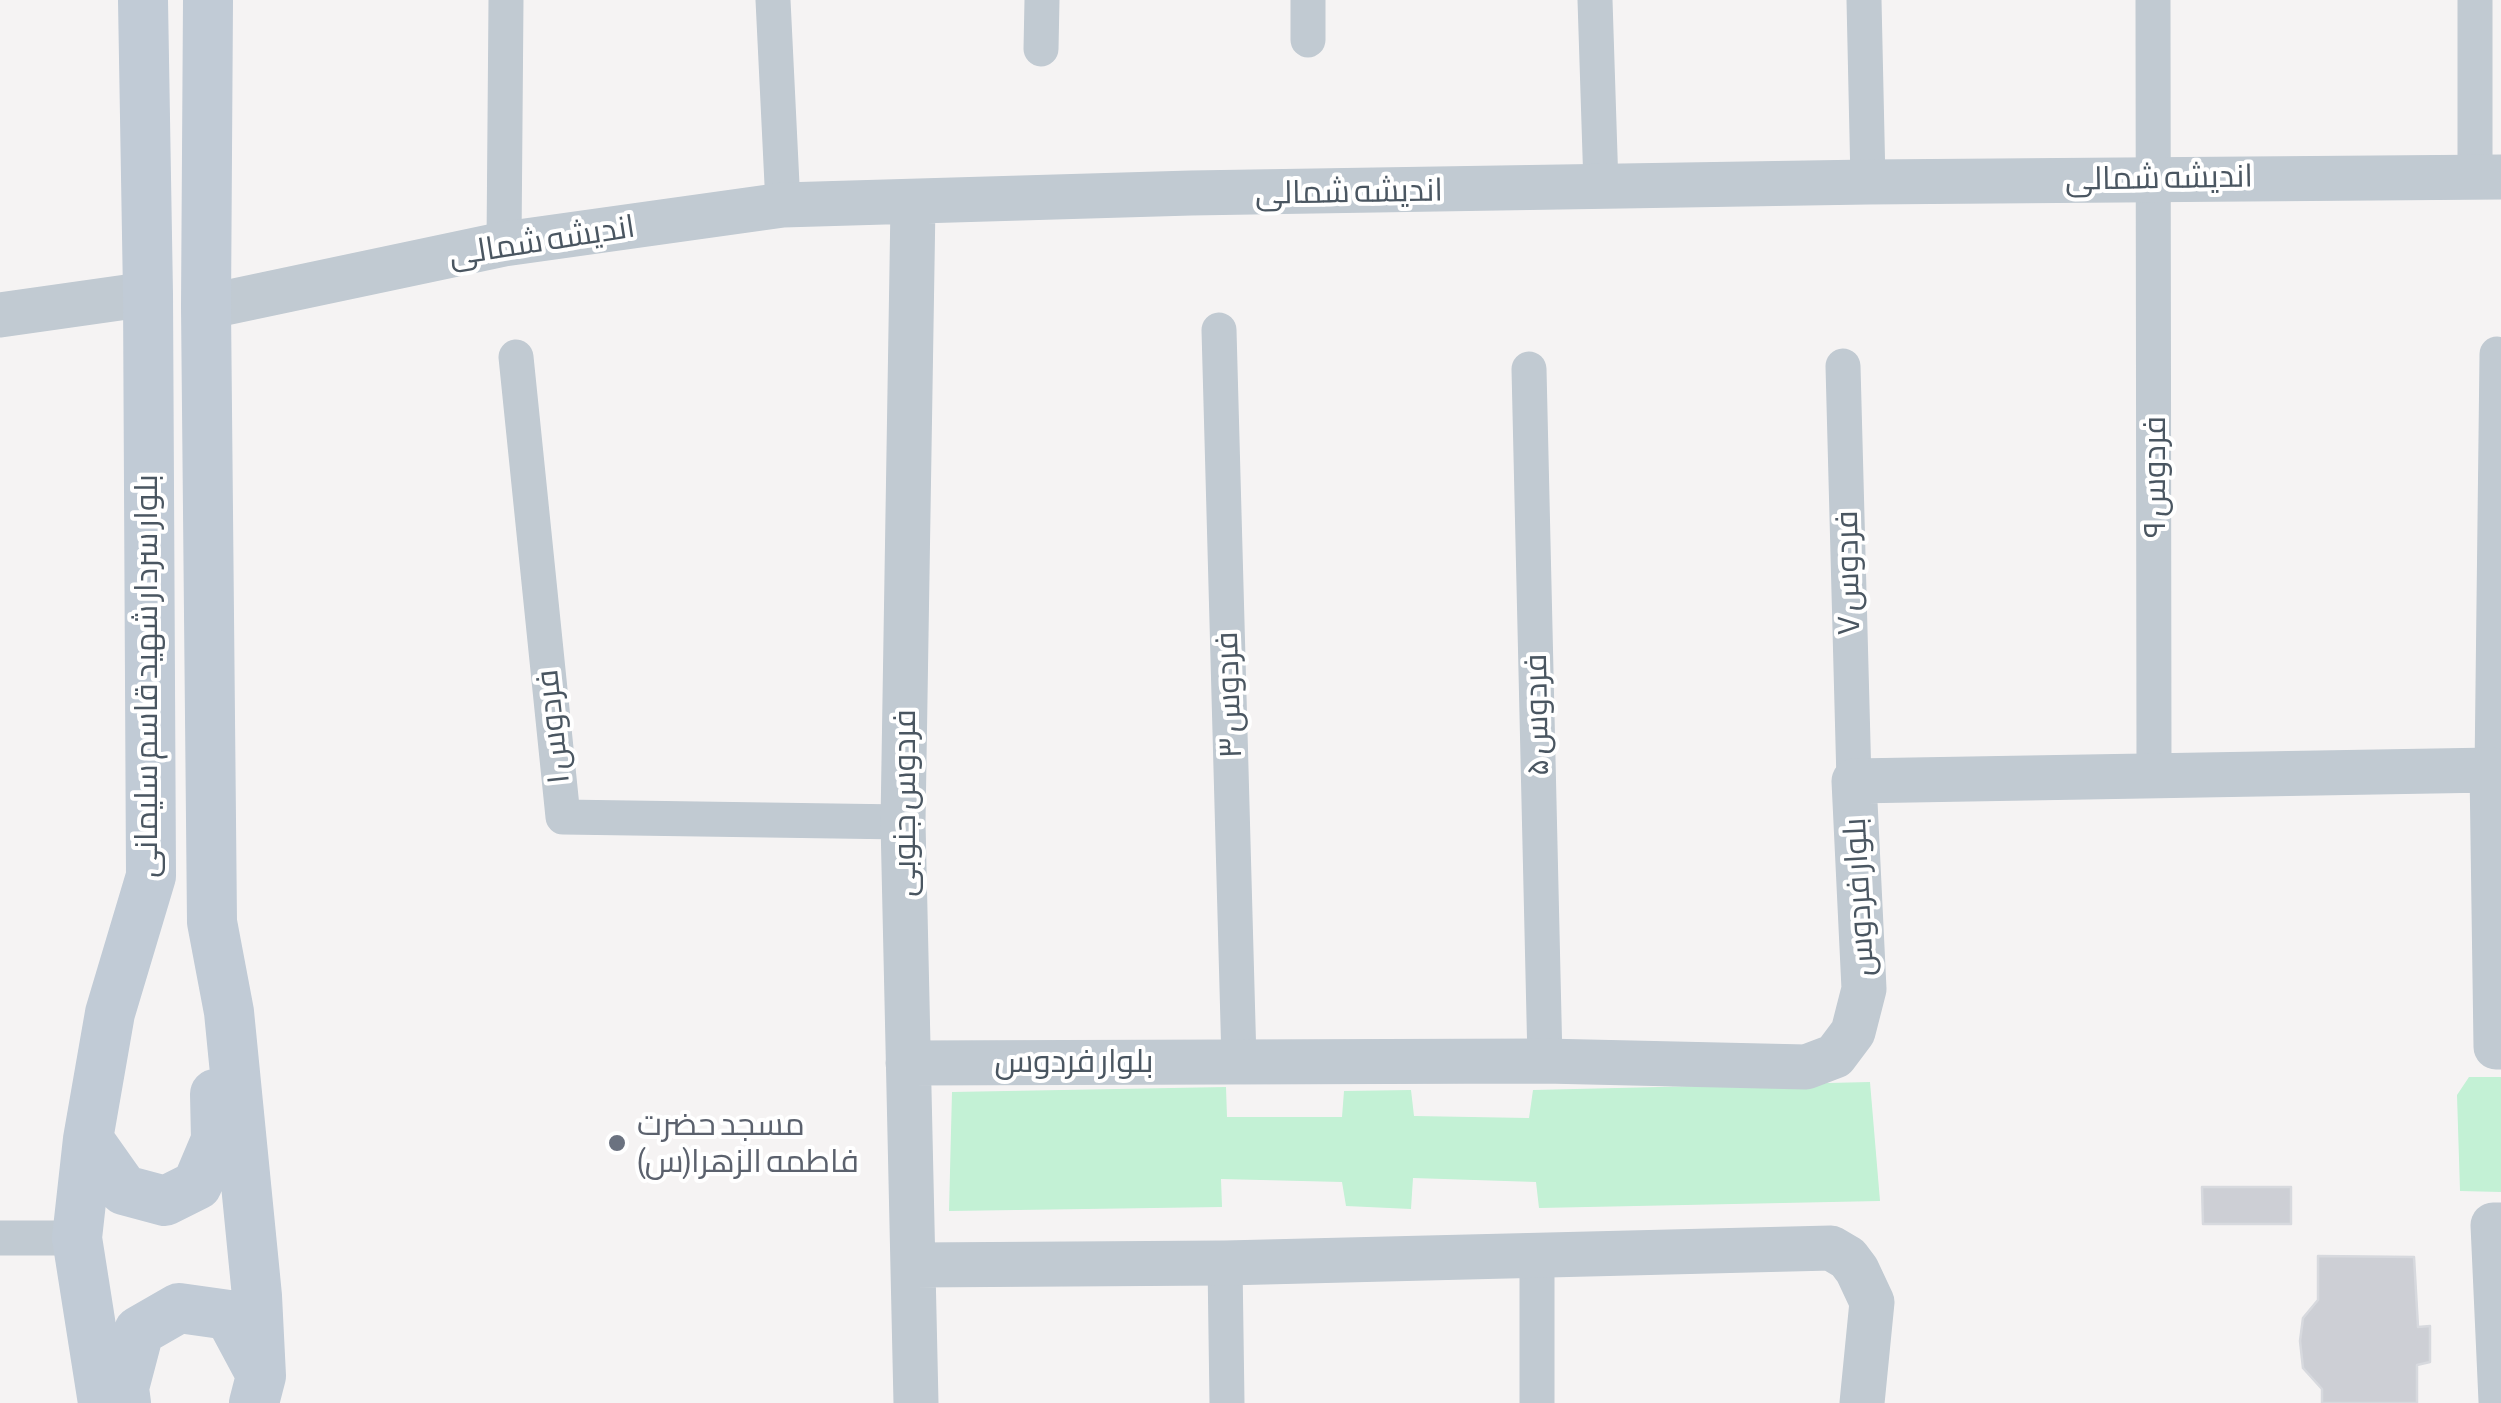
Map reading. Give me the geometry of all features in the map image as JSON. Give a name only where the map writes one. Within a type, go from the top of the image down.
[{"type":"main road","name":"بلوار سردار شهید قاسم سلیمانی","points":[[103,1403],[77,1238],[88,1138],[110,1013],[151,876],[143,0]]},
{"type":"main road","name":"بلوار سردار شهید قاسم سلیمانی","points":[[208,0],[206,307],[212,922],[229,1012],[257,1296],[258,1389]]},
{"type":"main road","points":[[88,1138],[124,1190],[165,1201],[197,1184],[216,1140],[212,922]]},
{"type":"main road","points":[[126,1403],[124,1388],[139,1331],[179,1308],[229,1315],[258,1389]]},
{"type":"street","points":[[504,244],[506,0]]},
{"type":"street","points":[[774,0],[782,205]]},
{"type":"street","points":[[1042,0],[1042,49]]},
{"type":"street","points":[[1308,0],[1308,40]]},
{"type":"street","points":[[1596,0],[1600,186]]},
{"type":"street","points":[[1864,0],[1868,182]]},
{"type":"street","name":"فردوس ۹","points":[[2153,0],[2154,777]]},
{"type":"street","points":[[2474,0],[2488,177]]},
{"type":"street","name":"اندیشه شمالی","points":[[206,307],[504,244],[782,205],[1600,186],[2488,177]]},
{"type":"street","name":"فردوس جنوبی","points":[[912,204],[903,822],[916,1403]]},
{"type":"street","points":[[0,315],[148,294]]},
{"type":"street","name":"فردوس ۳","points":[[1220,330],[1240,1061]]},
{"type":"street","points":[[2497,354],[2492,770],[2496,1047],[2501,1047]]},
{"type":"street","name":"فردوس ۱","points":[[516,358],[562,817],[903,822]]},
{"type":"street","name":"فردوس ۷","points":[[1843,366],[1854,780]]},
{"type":"street","name":"فردوس ۵","points":[[1529,369],[1545,1061]]},
{"type":"street","name":"بلوار فردوس","points":[[908,1063],[1545,1061],[1806,1067],[1834,1056],[1853,1032],[1864,989],[1854,780],[2492,770]]},
{"type":"street","points":[[2501,1225],[2492,1225],[2501,1401]]},
{"type":"street","points":[[0,1238],[77,1238]]},
{"type":"street","points":[[914,1264],[1225,1262],[1831,1248],[1858,1270],[1872,1302],[1862,1403]]},
{"type":"street","points":[[1536,1256],[1537,1403]]},
{"type":"street","points":[[1225,1262],[1227,1403]]},
{"type":"green space","points":[[2469,1077],[2501,1077],[2501,1192],[2460,1191],[2457,1095]]},
{"type":"green space","points":[[1870,1082],[1880,1201],[1539,1208],[1536,1182],[1413,1178],[1411,1209],[1346,1206],[1342,1182],[1221,1179],[1222,1207],[949,1211],[952,1092],[1226,1087],[1227,1117],[1342,1117],[1344,1091],[1411,1090],[1414,1116],[1529,1118],[1533,1090]]},
{"type":"building","points":[[2202,1187],[2291,1187],[2291,1224],[2203,1224]]},
{"type":"building","points":[[2318,1256],[2414,1257],[2418,1327],[2430,1326],[2430,1362],[2417,1365],[2417,1403],[2322,1403],[2322,1389],[2303,1368],[2300,1341],[2303,1318],[2318,1300]]},
{"type":"place","name":"مسجد حضرت فاطمه الزهرا(س)","points":[[617,1143]]}]
